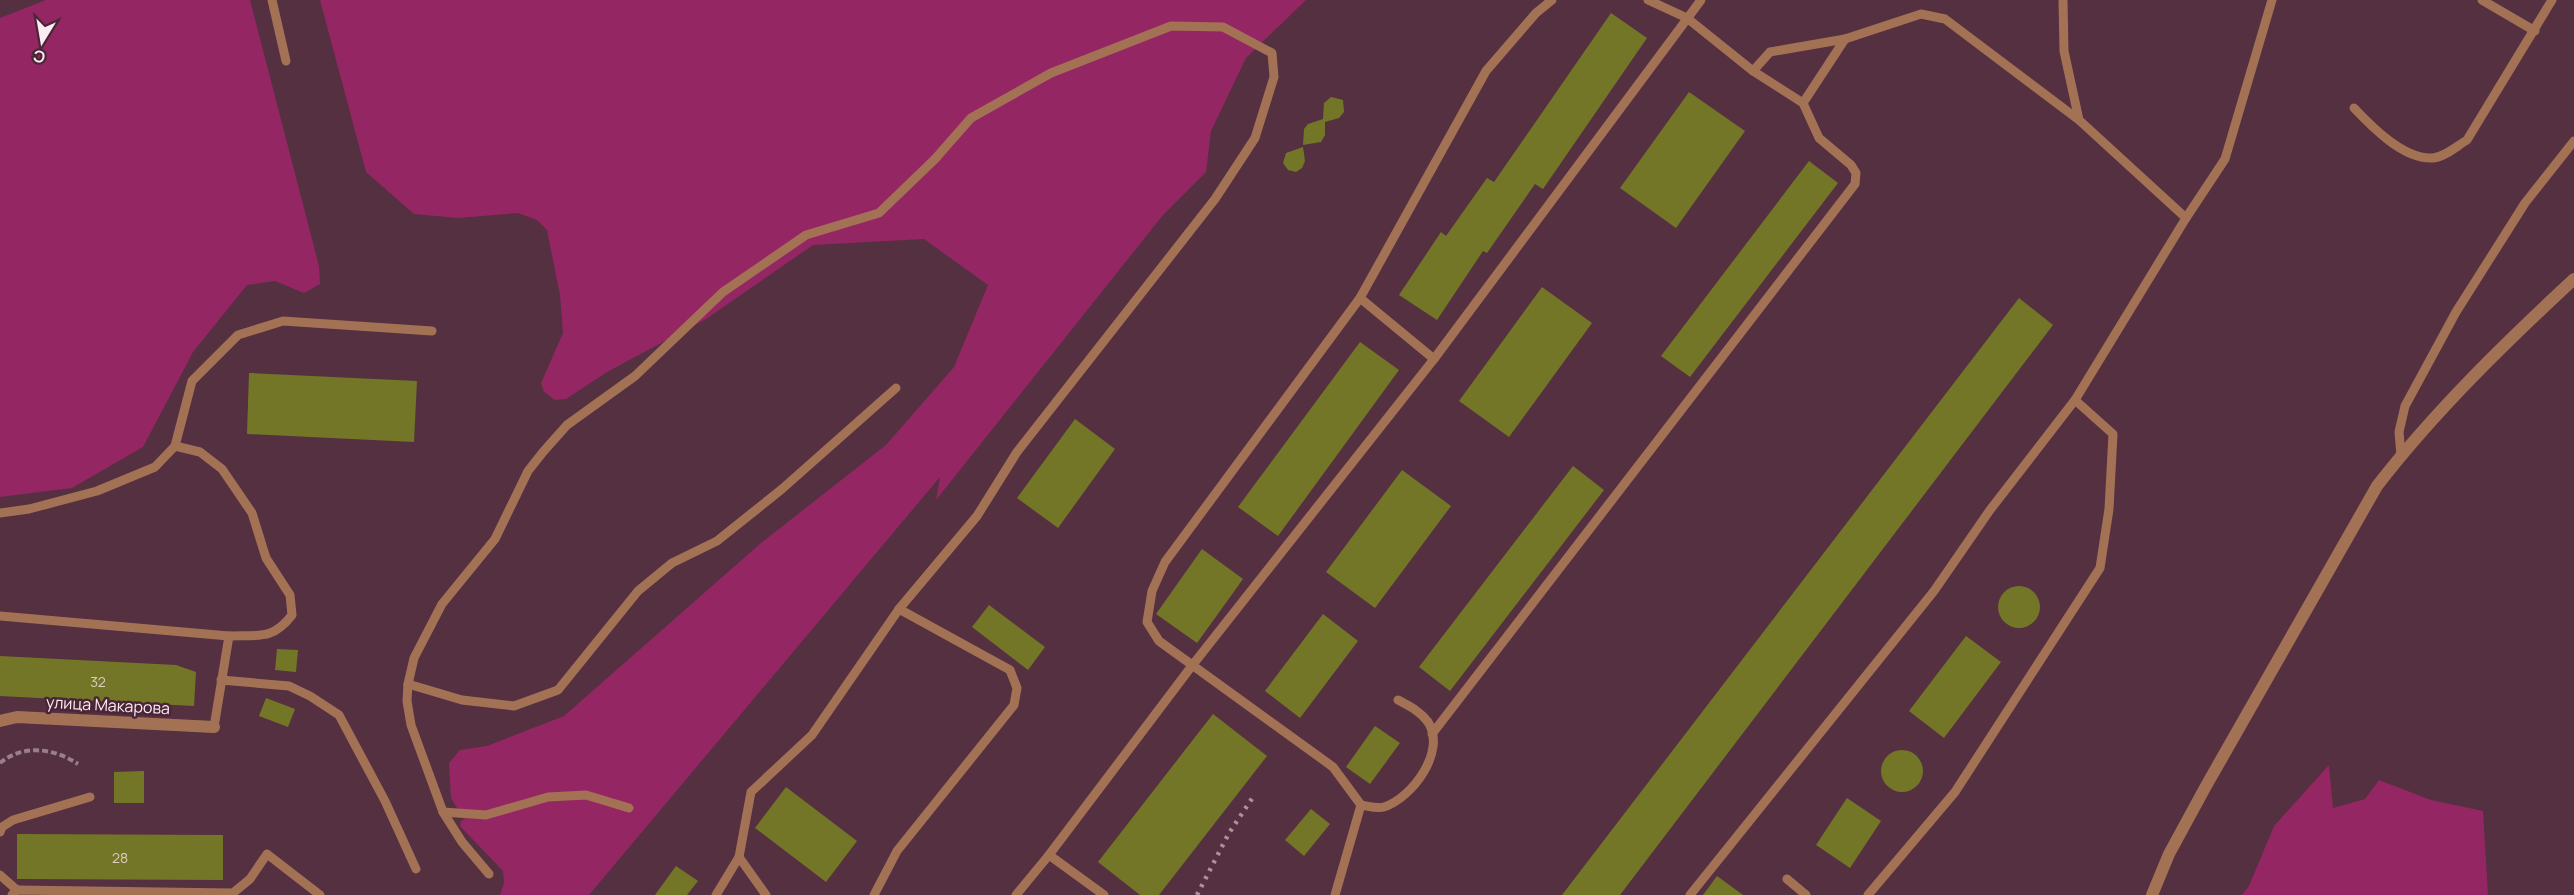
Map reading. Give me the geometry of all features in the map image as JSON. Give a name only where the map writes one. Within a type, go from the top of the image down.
[{"type":"street","points":[[2152,895],[2169,854],[2206,786],[2377,486],[2401,455],[2524,326],[2574,279]]},
{"type":"street","name":"улица Макарова","points":[[0,721],[17,717],[214,727]]},
{"type":"lane","points":[[272,0],[286,61]]},
{"type":"lane","points":[[1398,700],[1419,712],[1429,724],[1433,755],[1425,772],[1399,801],[1381,808],[1361,805],[1333,767],[1191,667],[1159,641],[1147,622],[1152,591],[1165,562],[1360,298],[1486,72],[1536,13],[1552,0]]},
{"type":"lane","points":[[1432,734],[1855,184],[1856,173],[1851,165],[1819,138],[1803,103],[1753,70],[1687,18],[1648,0]]},
{"type":"lane","points":[[1016,895],[1049,855],[1191,667],[1434,359],[1701,0]]},
{"type":"lane","points":[[2063,0],[2064,51],[2079,120]]},
{"type":"lane","points":[[1690,895],[1934,591],[1990,510],[2075,400],[2186,218],[2225,159],[2272,0]]},
{"type":"lane","points":[[2482,0],[2535,31]]},
{"type":"lane","points":[[2354,108],[2373,128],[2399,147],[2424,158],[2435,158],[2467,140],[2552,0]]},
{"type":"lane","points":[[1753,70],[1770,52],[1845,39],[1921,14],[1945,19],[2079,120],[2186,218]]},
{"type":"lane","points":[[489,874],[462,842],[443,812],[411,725],[407,701],[408,684],[414,658],[442,604],[495,538],[528,471],[567,425],[635,376],[723,292],[806,236],[879,213],[935,159],[971,118],[1051,73],[1171,26],[1223,27],[1272,53],[1274,77],[1255,138],[1215,199],[1017,452],[977,516],[899,609],[812,735],[751,792],[738,857],[716,895]]},
{"type":"lane","points":[[1803,103],[1845,39]]},
{"type":"lane","points":[[2401,455],[2399,432],[2405,406],[2456,312],[2525,203],[2574,141]]},
{"type":"lane","points":[[1360,298],[1434,359]]},
{"type":"lane","points":[[0,513],[28,509],[97,491],[155,467],[175,446],[192,381],[238,335],[283,321],[432,331]]},
{"type":"lane","points":[[408,684],[462,700],[514,706],[558,690],[638,591],[672,563],[717,541],[783,489],[896,388]]},
{"type":"lane","points":[[1868,895],[1955,792],[2100,568],[2109,509],[2113,434],[2075,400]]},
{"type":"lane","points":[[0,616],[229,636],[264,635],[281,630],[292,615],[290,595],[266,558],[252,513],[222,469],[200,452],[175,446]]},
{"type":"lane","points":[[874,895],[897,851],[1014,705],[1017,688],[1010,670],[899,609]]},
{"type":"lane","points":[[214,727],[229,636]]},
{"type":"lane","points":[[221,680],[289,686],[310,696],[339,716],[385,801],[416,869]]},
{"type":"lane","points":[[443,812],[486,815],[549,797],[586,795],[629,808]]},
{"type":"lane","points":[[0,832],[2,827],[13,820],[90,797]]},
{"type":"lane","points":[[1335,895],[1361,805]]},
{"type":"lane","points":[[0,875],[14,893],[233,893],[250,879],[267,854],[320,895]]},
{"type":"lane","points":[[1049,855],[1104,895]]},
{"type":"lane","points":[[738,857],[766,895]]},
{"type":"lane","points":[[1787,879],[1806,895]]},
{"type":"path","points":[[0,763],[18,752],[32,750],[55,752],[78,764]]},
{"type":"shaded area","points":[[46,0],[250,0],[319,266],[320,284],[304,293],[275,281],[247,285],[193,352],[143,447],[72,488],[0,497],[0,18]]},
{"type":"shaded area","points":[[320,0],[1306,0],[1246,58],[1211,131],[1206,172],[1163,215],[936,500],[940,477],[589,895],[500,895],[504,883],[503,871],[460,826],[461,821],[465,818],[488,819],[549,800],[486,812],[467,812],[457,808],[451,798],[449,763],[460,750],[487,746],[564,716],[761,543],[886,445],[954,367],[988,285],[924,239],[813,245],[706,319],[607,372],[566,399],[555,400],[544,392],[541,383],[563,333],[560,295],[547,230],[537,220],[518,213],[458,218],[414,214],[366,172]]},
{"type":"shaded area","points":[[2329,765],[2333,808],[2365,799],[2379,780],[2431,800],[2483,811],[2488,895],[2242,895],[2249,886],[2274,826]]},
{"type":"building","points":[[1611,13],[1647,38],[1543,189],[1535,184],[1487,253],[1483,251],[1437,320],[1399,295],[1441,232],[1446,236],[1487,178],[1494,182]]},
{"type":"building","points":[[1689,92],[1745,131],[1676,228],[1620,188]]},
{"type":"building","points":[[1331,97],[1343,100],[1344,112],[1339,118],[1325,122],[1325,135],[1321,142],[1303,145],[1304,129],[1308,124],[1323,119],[1324,103]]},
{"type":"building","points":[[1303,147],[1305,161],[1302,168],[1296,172],[1288,170],[1283,163],[1286,153]]},
{"type":"building","points":[[1809,161],[1838,183],[1690,377],[1661,356]]},
{"type":"building","points":[[1542,287],[1592,323],[1509,437],[1459,401]]},
{"type":"building","points":[[2019,298],[2053,325],[1620,895],[1562,895]]},
{"type":"building","points":[[1360,342],[1399,370],[1278,536],[1238,507]]},
{"type":"building","points":[[249,373],[417,381],[414,442],[247,434]]},
{"type":"building","points":[[1075,419],[1115,449],[1058,528],[1017,498]]},
{"type":"building","points":[[1573,466],[1604,490],[1450,691],[1419,667]]},
{"type":"building","points":[[1402,470],[1451,506],[1375,608],[1326,572]]},
{"type":"building","points":[[1202,549],[1243,579],[1197,643],[1156,614]]},
{"type":"building","points":[[2019,586],[2027,587],[2034,592],[2039,599],[2039,615],[2034,622],[2027,627],[2019,628],[2011,627],[2004,622],[1999,615],[1998,607],[1999,599],[2004,592],[2011,587]]},
{"type":"building","points":[[989,605],[1045,647],[1028,670],[972,627]]},
{"type":"building","points":[[1323,614],[1358,641],[1300,718],[1265,691]]},
{"type":"building","points":[[1966,636],[2001,662],[1944,738],[1909,711]]},
{"type":"building","points":[[277,649],[298,650],[296,672],[275,670]]},
{"type":"building","points":[[0,656],[176,665],[196,672],[194,706],[0,696]]},
{"type":"building","points":[[266,698],[295,709],[288,727],[259,716]]},
{"type":"building","points":[[1213,714],[1267,756],[1159,895],[1140,895],[1098,862]]},
{"type":"building","points":[[1375,726],[1400,743],[1370,784],[1346,767]]},
{"type":"building","points":[[1902,750],[1910,751],[1917,756],[1922,763],[1922,779],[1917,786],[1910,791],[1902,792],[1894,791],[1887,786],[1882,779],[1881,771],[1882,763],[1887,756],[1894,751]]},
{"type":"building","points":[[144,771],[144,803],[114,803],[114,772]]},
{"type":"building","points":[[786,787],[857,841],[826,882],[755,828]]},
{"type":"building","points":[[1847,798],[1881,821],[1850,868],[1816,845]]},
{"type":"building","points":[[1311,809],[1330,824],[1304,856],[1285,840]]},
{"type":"building","points":[[17,834],[223,835],[223,880],[17,879]]},
{"type":"building","points":[[676,866],[698,881],[687,895],[655,895]]},
{"type":"building","points":[[1717,876],[1743,895],[1703,895]]},
{"type":"railway","points":[[1197,895],[1229,833],[1253,797]]}]
